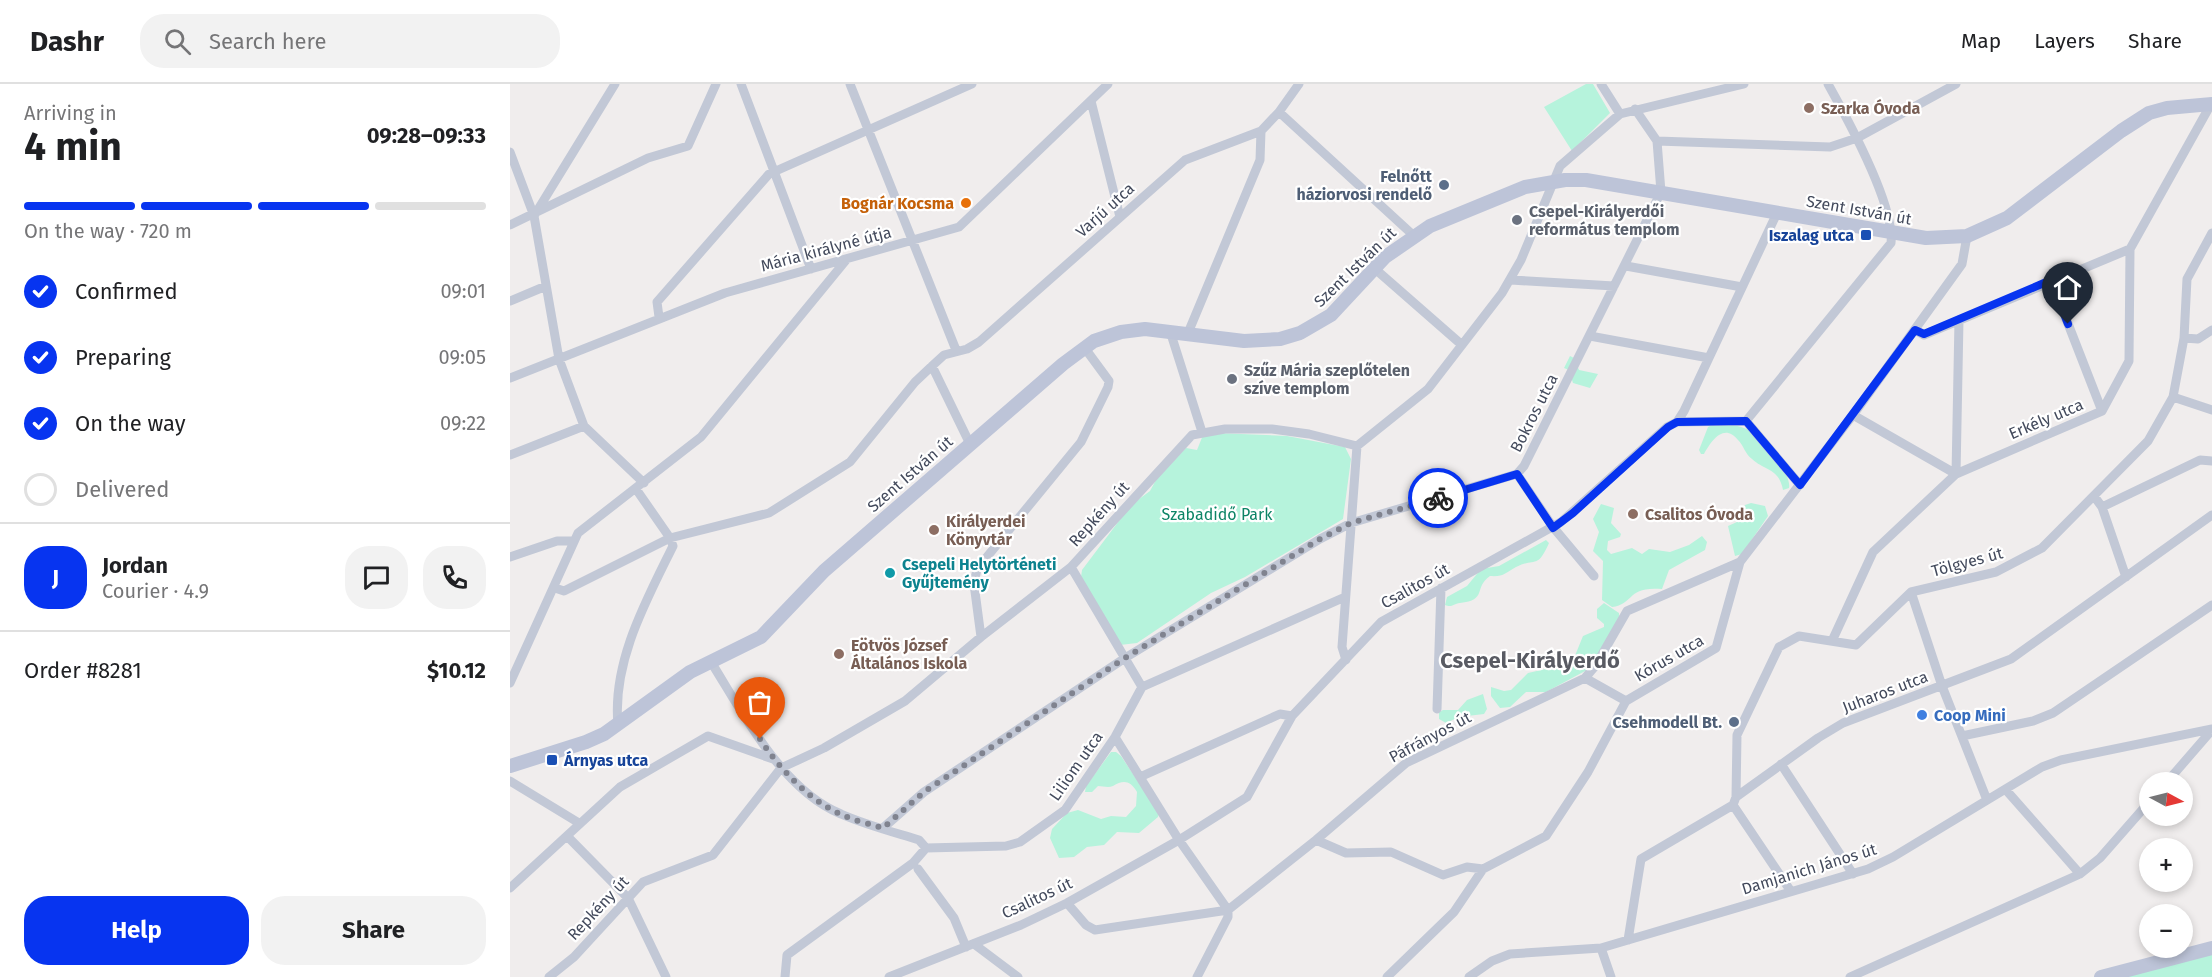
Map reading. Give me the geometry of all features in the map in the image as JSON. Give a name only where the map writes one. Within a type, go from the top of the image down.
[{"type":"street","points":[[534,216],[615,84]]},
{"type":"street","points":[[510,225],[534,216],[648,158],[688,146],[716,84]]},
{"type":"street","points":[[741,84],[811,269]]},
{"type":"street","points":[[850,84],[956,350]]},
{"type":"street","points":[[659,317],[657,302],[770,174],[972,84]]},
{"type":"street","name":"Mária királyné útja","points":[[510,378],[659,317],[725,293],[952,230],[967,221],[1108,84]]},
{"type":"street","name":"Varjú utca","points":[[555,588],[564,591],[670,538],[765,515],[850,462],[915,382],[944,355],[956,350],[967,349],[979,342],[1187,158],[1261,131],[1279,112],[1299,84]]},
{"type":"street","points":[[1601,84],[1620,114]]},
{"type":"street","points":[[1346,660],[1342,646],[1358,446],[1428,389],[1511,280],[1560,166],[1620,114],[1744,84]]},
{"type":"street","points":[[1677,422],[1746,421],[1888,248],[1891,232],[1888,216],[1857,138],[1828,84]]},
{"type":"street","points":[[1657,141],[1820,147],[1857,138],[1945,87],[1956,84]]},
{"type":"street","points":[[1090,101],[1120,217]]},
{"type":"street","name":"Szent István út","points":[[510,766],[586,742],[618,725],[690,672],[745,646],[771,629],[802,592],[824,571],[1084,347],[1121,332],[1145,329],[1263,341],[1300,333],[1331,315],[1374,268],[1413,235],[1510,192],[1554,181],[1586,180],[1939,239],[1967,236],[2007,218],[2134,121],[2167,108],[2212,104]]},
{"type":"street","name":"Erkély utca","points":[[1832,641],[1873,552],[1956,474],[2102,411],[2129,361],[2130,249],[2212,104]]},
{"type":"street","points":[[1635,109],[1657,141],[1661,192]]},
{"type":"street","points":[[1279,112],[1413,235]]},
{"type":"street","points":[[1188,333],[1260,160],[1261,131]]},
{"type":"street","points":[[510,152],[534,216],[559,359],[584,426],[640,486],[673,546],[633,628],[616,704],[618,725]]},
{"type":"street","name":"Bokros utca","points":[[883,828],[924,792],[1125,658],[1320,539],[1351,523],[1517,474],[1524,466],[1661,192]]},
{"type":"street","name":"Csalitos út","points":[[970,945],[1067,903],[1179,840],[1247,797],[1292,716],[1381,622],[1553,528],[1573,513],[1668,427],[1677,422],[1777,213]]},
{"type":"street","name":"Tölgyes út","points":[[1734,801],[1737,735],[1779,647],[1799,636],[1856,645],[1911,592],[2010,567],[2053,539],[2148,441],[2173,397],[2184,338],[2187,279],[2212,233]]},
{"type":"street","name":"Kórus utca","points":[[1316,840],[1346,853],[1391,852],[1443,875],[1467,867],[1483,869],[1546,836],[1588,772],[1626,700],[1716,648],[1740,562],[1853,414],[1962,264],[1967,236]]},
{"type":"street","points":[[1915,330],[1924,334],[2130,249]]},
{"type":"street","points":[[510,683],[578,533],[687,450],[716,422],[847,259]]},
{"type":"street","points":[[1626,266],[1742,287]]},
{"type":"street","points":[[1374,268],[1462,345]]},
{"type":"street","points":[[1511,280],[1614,286]]},
{"type":"street","points":[[2051,280],[2102,411]]},
{"type":"street","points":[[510,301],[546,286]]},
{"type":"street","points":[[1853,414],[1956,474],[1959,320]]},
{"type":"street","points":[[2184,338],[2198,339],[2212,330]]},
{"type":"street","points":[[1170,331],[1202,432]]},
{"type":"street","points":[[1590,336],[1709,358]]},
{"type":"street","points":[[981,637],[974,584],[976,569],[1081,442],[1108,387],[1107,375],[1084,347]]},
{"type":"street","points":[[932,366],[970,444]]},
{"type":"street","points":[[2173,397],[2212,410]]},
{"type":"street","points":[[1746,421],[1800,485]]},
{"type":"street","points":[[510,455],[584,426]]},
{"type":"street","name":"Repkény út","points":[[549,977],[574,957],[649,878],[714,855],[781,768],[824,748],[905,701],[981,637],[1071,567],[1184,442],[1202,432],[1238,428],[1272,429],[1309,434],[1358,446]]},
{"type":"street","points":[[2102,507],[2200,460],[2212,461]]},
{"type":"street","points":[[1517,474],[1553,528],[1594,576]]},
{"type":"street","points":[[2094,496],[2102,507],[2126,577]]},
{"type":"street","name":"Juharos utca","points":[[1628,940],[1641,859],[1734,801],[1781,764],[1843,723],[2012,659],[2212,516]]},
{"type":"street","points":[[510,557],[557,541],[573,541]]},
{"type":"street","name":"Páfrányos út","points":[[1067,903],[1086,926],[1095,930],[1227,910],[1316,840],[1406,763],[1585,678],[1596,665],[1627,611],[1740,562]]},
{"type":"street","points":[[1071,567],[1142,687],[1345,597]]},
{"type":"street","points":[[1437,710],[1441,588]]},
{"type":"street","points":[[1911,592],[1942,686],[1987,800]]},
{"type":"street","points":[[1962,736],[2045,717],[2212,605]]},
{"type":"street","points":[[711,662],[781,768],[839,814],[919,840],[926,848],[914,863],[787,955],[785,977]]},
{"type":"street","points":[[1585,678],[1626,700]]},
{"type":"street","name":"Liliom utca","points":[[926,848],[1006,846],[1020,842],[1065,810],[1115,737],[1142,687]]},
{"type":"street","points":[[1140,777],[1280,714],[1292,716]]},
{"type":"street","points":[[2176,772],[2212,730]]},
{"type":"street","name":"Damjanich János út","points":[[1469,977],[1492,961],[1510,954],[1601,948],[1790,890],[1853,874],[1893,857],[2042,767],[2061,760],[2212,730]]},
{"type":"street","points":[[510,888],[620,787],[708,736],[773,759]]},
{"type":"street","points":[[1115,737],[1179,840],[1227,910],[1228,917],[1197,977]]},
{"type":"street","points":[[1781,764],[1853,874]]},
{"type":"street","points":[[510,781],[579,823]]},
{"type":"street","points":[[2006,790],[2080,874]]},
{"type":"street","points":[[1734,801],[1790,890]]},
{"type":"street","points":[[1850,977],[2080,874],[2100,858],[2139,814]]},
{"type":"street","points":[[567,836],[628,898],[666,977]]},
{"type":"street","points":[[918,869],[954,918],[970,945],[1015,976]]},
{"type":"street","points":[[1387,977],[1454,912],[1483,869]]},
{"type":"street","points":[[889,977],[970,945]]},
{"type":"street","points":[[1601,948],[1611,977]]},
{"type":"street","points":[[2101,977],[2212,948]]},
{"type":"green space","points":[[1586,84],[1593,84],[1610,113],[1572,151],[1544,107]]},
{"type":"green space","points":[[1570,356],[1574,358],[1579,370],[1598,374],[1590,388],[1573,383],[1569,370],[1564,368]]},
{"type":"green space","points":[[1717,423],[1746,429],[1759,437],[1782,467],[1789,482],[1789,488],[1783,490],[1775,474],[1750,457],[1738,440],[1728,433],[1718,435],[1704,454],[1701,454],[1699,450],[1708,427]]},
{"type":"green space","name":"Szabadidő Park","points":[[1217,433],[1287,436],[1345,447],[1351,459],[1343,519],[1245,577],[1211,593],[1137,643],[1120,645],[1081,577],[1082,570],[1131,505],[1150,491],[1157,478],[1186,448],[1197,450],[1203,435]]},
{"type":"green space","points":[[1751,503],[1765,506],[1768,516],[1742,554],[1735,556],[1728,526],[1737,522],[1745,505]]},
{"type":"green space","points":[[1601,504],[1614,508],[1611,523],[1621,534],[1620,537],[1608,541],[1607,550],[1611,554],[1632,548],[1642,554],[1649,549],[1670,552],[1689,545],[1702,536],[1707,542],[1705,550],[1669,570],[1662,589],[1642,590],[1612,607],[1602,600],[1603,561],[1593,551],[1599,532],[1593,519]]},
{"type":"green space","points":[[1546,540],[1549,543],[1539,560],[1523,564],[1501,575],[1490,576],[1485,580],[1474,599],[1451,606],[1445,605],[1447,597],[1467,586],[1481,569],[1499,566]]},
{"type":"green space","points":[[1604,603],[1619,613],[1619,618],[1604,649],[1587,670],[1546,692],[1526,692],[1510,707],[1500,708],[1491,696],[1491,687],[1504,691],[1511,690],[1528,673],[1572,663],[1583,636],[1604,627],[1604,624],[1597,618],[1597,609]]},
{"type":"green space","points":[[1483,694],[1487,709],[1484,714],[1459,717],[1446,723],[1439,719],[1439,712],[1458,710],[1467,700]]},
{"type":"green space","points":[[1111,752],[1116,752],[1121,756],[1159,813],[1158,817],[1139,833],[1117,832],[1104,845],[1087,847],[1074,857],[1059,858],[1050,838],[1052,829],[1067,813],[1078,810],[1101,819],[1111,816],[1126,817],[1136,806],[1137,792],[1132,785],[1126,782],[1109,787],[1098,786],[1092,792],[1085,792],[1086,786]]},
{"type":"green space","points":[[2212,945],[2212,977],[2099,977],[2166,958],[2193,958],[2193,950]]},
{"type":"way so far","points":[[760,739],[781,768],[819,800],[839,814],[883,828],[924,792],[1125,658],[1320,539],[1351,523],[1438,498]]},
{"type":"place","name":"Szarka Óvoda","points":[[1809,108]]},
{"type":"place","name":"Felnőtt háziorvosi rendelő","points":[[1444,185]]},
{"type":"place","name":"Bognár Kocsma","points":[[966,203]]},
{"type":"place","name":"Csepel-Királyerdői református templom","points":[[1517,220]]},
{"type":"place","name":"Iszalag utca","points":[[1866,235]]},
{"type":"place","name":"Szűz Mária szeplőtelen szíve templom","points":[[1232,379]]},
{"type":"place","name":"Csalitos Óvoda","points":[[1633,514]]},
{"type":"place","name":"Királyerdei Könyvtár","points":[[934,530]]},
{"type":"place","name":"Csepeli Helytörténeti Gyűjtemény","points":[[890,573]]},
{"type":"place","name":"Eötvös József Általános Iskola","points":[[839,654]]},
{"type":"place","name":"Coop Mini","points":[[1922,715]]},
{"type":"place","name":"Csehmodell Bt.","points":[[1734,722]]},
{"type":"place","name":"Árnyas utca","points":[[552,760]]},
{"type":"district","name":"Csepel-Királyerdő","points":[[1530,660]]},
{"type":"route","points":[[1438,498],[1517,474],[1553,528],[1573,513],[1668,427],[1677,422],[1746,421],[1800,485],[1915,330],[1924,334],[2051,280],[2068,324]]}]
